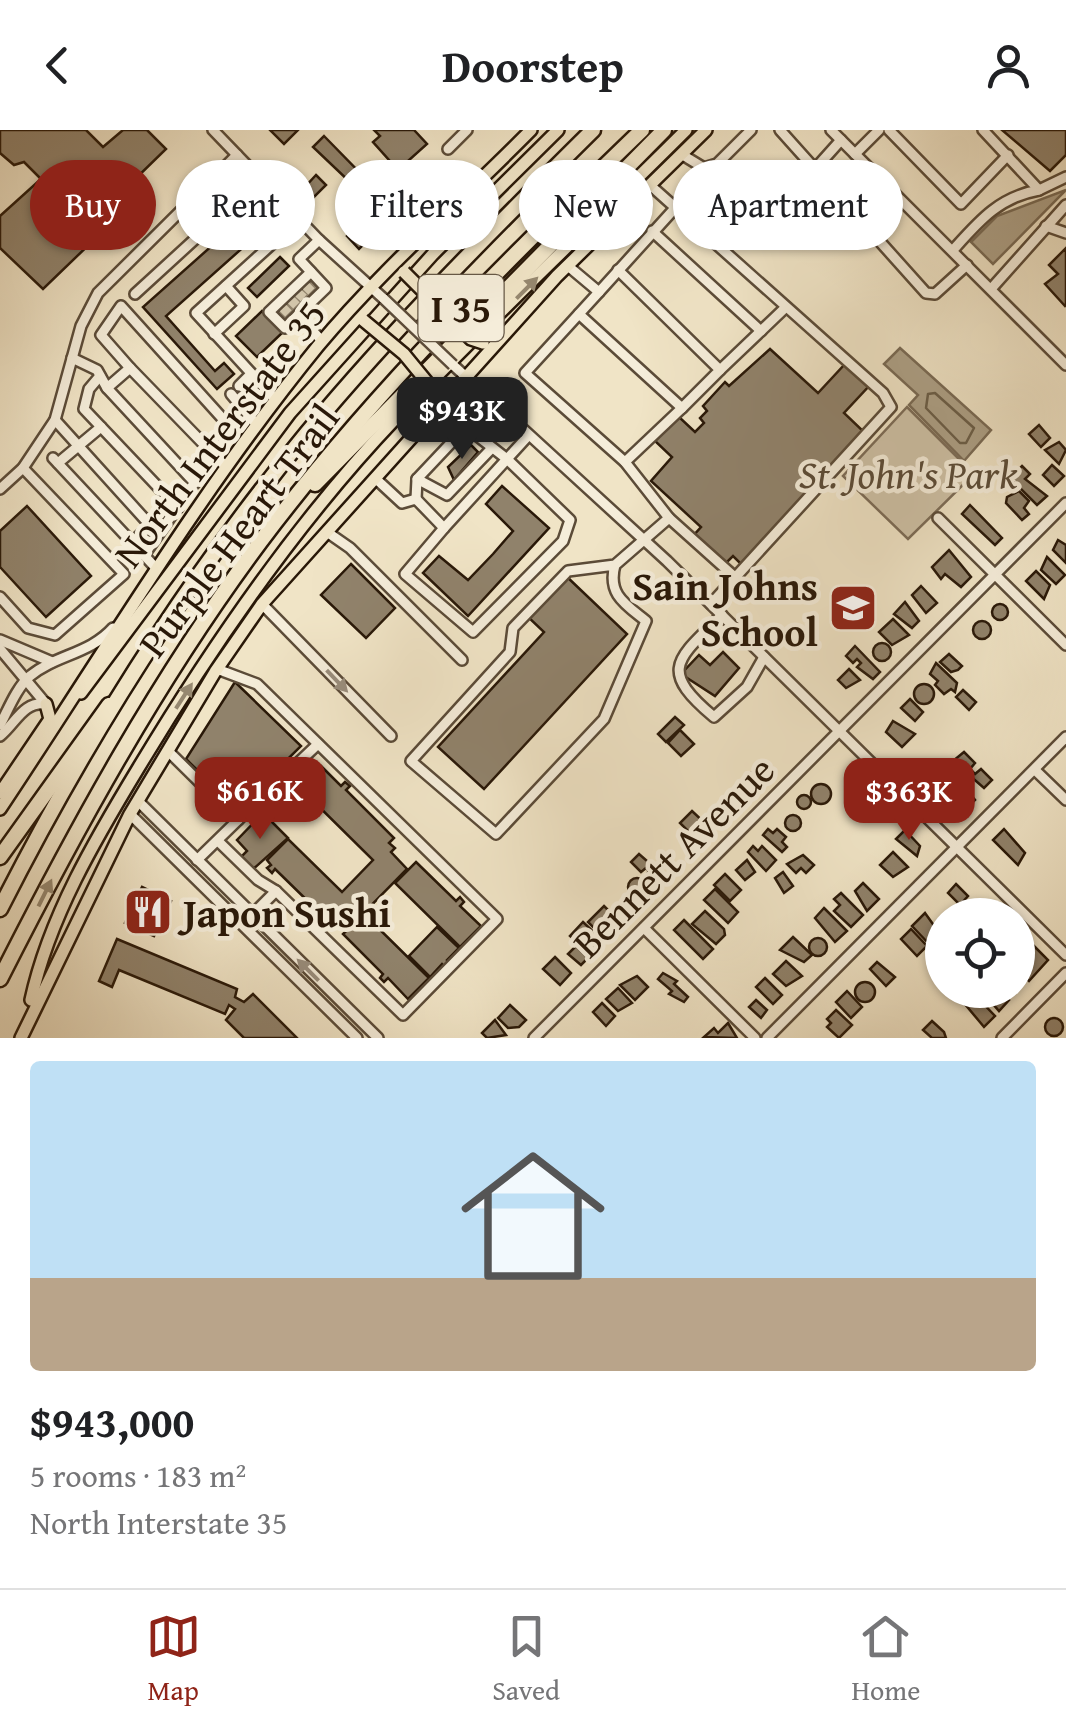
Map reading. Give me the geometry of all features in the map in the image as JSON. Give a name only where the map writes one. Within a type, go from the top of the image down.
[{"type":"highway","name":"Purple Heart Trail","points":[[0,909],[133,678],[245,511],[327,408],[452,272],[592,130]]},
{"type":"highway","name":"Purple Heart Trail","points":[[0,979],[110,768],[196,632],[294,499],[382,394],[480,288],[642,130]]},
{"type":"highway","points":[[294,499],[330,472],[664,130]]},
{"type":"highway","points":[[0,857],[92,726],[133,678]]},
{"type":"main road","name":"North Interstate 35","points":[[0,810],[124,614],[275,399],[372,287],[531,130]]},
{"type":"main road","points":[[57,724],[290,413],[433,254],[558,130]]},
{"type":"main road","points":[[23,1034],[46,952],[99,836],[156,738],[256,590],[394,420],[686,130]]},
{"type":"main road","points":[[653,181],[706,130]]},
{"type":"main road","points":[[23,1034],[130,814],[217,669],[262,604],[584,250]]},
{"type":"main road","points":[[406,253],[404,272],[472,338],[483,343],[498,342]]},
{"type":"main road","points":[[344,320],[363,320],[404,354],[436,394],[432,416]]},
{"type":"main road","points":[[0,793],[50,719],[46,704]]},
{"type":"street","points":[[213,130],[242,160]]},
{"type":"street","points":[[448,149],[467,130]]},
{"type":"street","points":[[681,154],[687,162],[704,168],[717,164],[751,130]]},
{"type":"street","points":[[780,130],[807,160]]},
{"type":"street","points":[[831,130],[861,160]]},
{"type":"street","points":[[855,154],[879,130]]},
{"type":"street","points":[[889,130],[960,204],[1008,155]]},
{"type":"street","points":[[983,130],[1039,190]]},
{"type":"street","points":[[823,160],[841,140]]},
{"type":"street","points":[[0,489],[23,468],[55,420],[80,326],[98,294],[237,155]]},
{"type":"street","points":[[953,250],[993,207],[1066,178]]},
{"type":"street","points":[[653,187],[673,204]]},
{"type":"street","points":[[903,202],[1066,366]]},
{"type":"street","points":[[990,289],[1066,205]]},
{"type":"street","points":[[653,229],[673,210]]},
{"type":"street","points":[[1046,226],[1066,232]]},
{"type":"street","points":[[653,231],[762,331]]},
{"type":"street","points":[[315,236],[711,604],[1066,955]]},
{"type":"street","points":[[298,301],[326,288],[299,258],[319,240]]},
{"type":"street","points":[[135,294],[183,250]]},
{"type":"street","points":[[265,250],[196,314],[275,399]]},
{"type":"street","points":[[635,250],[525,373],[625,462],[668,518],[737,579]]},
{"type":"street","points":[[711,604],[891,407],[883,394],[723,250]]},
{"type":"street","points":[[887,250],[926,293],[936,294],[967,265]]},
{"type":"street","points":[[568,266],[599,292]]},
{"type":"street","points":[[618,270],[720,370]]},
{"type":"street","points":[[298,301],[312,272]]},
{"type":"street","points":[[214,334],[244,306],[226,286]]},
{"type":"street","points":[[298,301],[322,341]]},
{"type":"street","points":[[144,556],[195,483],[210,454],[232,429],[121,306],[101,335],[210,454],[226,467]]},
{"type":"street","points":[[625,462],[786,307]]},
{"type":"street","points":[[579,314],[682,408]]},
{"type":"street","points":[[72,358],[86,362],[100,376],[195,483]]},
{"type":"street","points":[[107,388],[130,368]]},
{"type":"street","points":[[239,386],[252,374]]},
{"type":"street","points":[[100,376],[89,389],[84,409],[178,508]]},
{"type":"street","points":[[230,394],[257,425]]},
{"type":"street","points":[[55,420],[150,524],[132,543]]},
{"type":"street","points":[[102,427],[55,461],[155,568]]},
{"type":"street","points":[[416,499],[418,480],[466,427],[507,459],[570,520],[563,541],[473,632],[406,574],[444,528],[507,459],[528,436]]},
{"type":"street","points":[[418,480],[447,495],[492,448]]},
{"type":"street","points":[[0,597],[28,628],[55,635],[124,574],[23,468]]},
{"type":"street","points":[[375,478],[402,503],[416,499]]},
{"type":"street","points":[[416,499],[444,528]]},
{"type":"street","name":"Bennett Avenue","points":[[534,1038],[1066,503]]},
{"type":"street","points":[[615,565],[568,570],[513,628],[510,652],[411,761],[496,834],[604,719],[646,621],[616,597],[611,579],[615,565],[668,518]]},
{"type":"street","points":[[938,518],[1066,645]]},
{"type":"street","points":[[327,532],[350,548],[462,660]]},
{"type":"street","points":[[262,604],[390,736]]},
{"type":"street","points":[[0,724],[26,679],[104,638],[124,614]]},
{"type":"street","points":[[722,615],[688,648],[678,672],[683,692],[714,717],[748,687],[764,657]]},
{"type":"street","points":[[0,640],[52,662]]},
{"type":"street","points":[[0,650],[46,704]]},
{"type":"street","points":[[217,669],[257,684],[497,919],[403,1014],[218,840]]},
{"type":"street","points":[[0,736],[32,704],[46,704]]},
{"type":"street","points":[[767,1038],[1066,737]]},
{"type":"street","points":[[197,860],[318,744]]},
{"type":"street","points":[[168,751],[238,820]]},
{"type":"street","points":[[1034,770],[1066,800]]},
{"type":"street","points":[[138,801],[378,1038]]},
{"type":"street","points":[[130,814],[357,1038]]},
{"type":"street","points":[[242,924],[276,891]]},
{"type":"street","points":[[644,928],[756,1038]]},
{"type":"street","points":[[1002,1038],[1066,973]]},
{"type":"green space","name":"St. John's Park","points":[[907,407],[974,474],[908,539],[843,476]]},
{"type":"water","points":[[1066,190],[993,264],[971,242],[997,216]]},
{"type":"water","points":[[900,348],[991,430],[964,461],[909,405],[918,395],[884,364]]},
{"type":"building","points":[[0,130],[86,130],[103,147],[123,130],[147,130],[166,149],[155,160],[30,160],[30,168],[24,162],[14,165],[0,153]]},
{"type":"building","points":[[270,130],[298,130],[284,144]]},
{"type":"building","points":[[374,130],[414,130],[427,144],[409,160],[389,160],[373,142],[380,136]]},
{"type":"building","points":[[1002,130],[1066,130],[1066,155],[1050,171]]},
{"type":"building","points":[[324,136],[347,160],[335,160],[335,168],[313,147]]},
{"type":"building","points":[[315,176],[326,185],[315,196]]},
{"type":"building","points":[[30,189],[30,250],[83,250],[43,289],[0,248],[0,216]]},
{"type":"building","points":[[1066,248],[1065,306],[1045,284],[1058,274],[1049,265]]},
{"type":"building","points":[[207,250],[240,250],[166,316],[215,371],[224,363],[234,374],[217,389],[143,307]]},
{"type":"building","points":[[280,257],[289,266],[257,297],[248,288]]},
{"type":"building","points":[[313,278],[321,286],[283,322],[275,314]]},
{"type":"building","points":[[262,311],[283,332],[257,357],[236,336]]},
{"type":"building","points":[[770,349],[818,393],[845,364],[869,386],[844,413],[864,432],[741,564],[733,556],[724,565],[693,536],[701,527],[651,481],[672,457],[655,441],[678,416],[695,432],[704,423],[700,418],[707,411],[703,406],[725,382],[729,386]]},
{"type":"building","points":[[1039,425],[1050,438],[1041,447],[1029,434]]},
{"type":"building","points":[[1059,442],[1066,450],[1059,464],[1045,450]]},
{"type":"building","points":[[471,445],[478,452],[454,480],[448,467]]},
{"type":"building","points":[[1052,465],[1064,476],[1054,486],[1043,475]]},
{"type":"building","points":[[1022,466],[1030,474],[1025,479],[1047,496],[1037,505],[1010,478]]},
{"type":"building","points":[[502,486],[549,528],[468,616],[423,573],[439,556],[468,580],[493,554],[513,531],[486,504]]},
{"type":"building","points":[[1019,491],[1029,501],[1024,508],[1029,514],[1022,520],[1006,503],[1007,497]]},
{"type":"building","points":[[970,505],[1002,538],[995,545],[962,514]]},
{"type":"building","points":[[27,506],[91,576],[46,617],[0,567],[0,531]]},
{"type":"building","points":[[1058,540],[1066,545],[1066,563],[1053,550]]},
{"type":"building","points":[[949,550],[971,577],[961,587],[945,574],[941,579],[932,567]]},
{"type":"building","points":[[1047,557],[1065,575],[1056,584],[1041,570]]},
{"type":"building","points":[[351,564],[395,608],[366,638],[321,595]]},
{"type":"building","points":[[1036,571],[1050,585],[1044,599],[1026,581]]},
{"type":"building","points":[[565,575],[627,634],[484,789],[438,747],[544,632],[527,616]]},
{"type":"building","points":[[921,586],[937,603],[926,613],[912,595]]},
{"type":"building","points":[[905,602],[919,621],[912,628],[894,614]]},
{"type":"building","points":[[1000,604],[1008,612],[1000,620],[992,612]]},
{"type":"building","points":[[893,619],[909,635],[892,645],[879,632]]},
{"type":"building","points":[[982,621],[991,630],[982,639],[973,630]]},
{"type":"building","points":[[882,643],[891,652],[882,661],[873,652]]},
{"type":"building","points":[[855,646],[880,672],[873,679],[857,667],[861,663],[857,659],[853,663],[846,656]]},
{"type":"building","points":[[723,652],[739,668],[715,696],[681,674],[699,655],[710,665]]},
{"type":"building","points":[[949,654],[962,666],[958,670],[951,672],[940,662]]},
{"type":"building","points":[[936,663],[957,683],[955,692],[951,689],[944,694],[935,685],[938,681],[930,674]]},
{"type":"building","points":[[849,669],[860,680],[846,688],[838,680]]},
{"type":"building","points":[[235,682],[301,746],[237,809],[186,759]]},
{"type":"building","points":[[920,684],[928,684],[934,694],[928,704],[920,704],[914,698],[914,690]]},
{"type":"building","points":[[963,690],[976,702],[969,710],[956,697]]},
{"type":"building","points":[[910,699],[923,712],[915,721],[901,708]]},
{"type":"building","points":[[675,717],[684,725],[666,742],[658,734]]},
{"type":"building","points":[[893,721],[915,734],[902,747],[886,732]]},
{"type":"building","points":[[680,730],[694,744],[681,756],[668,743]]},
{"type":"building","points":[[964,752],[975,763],[970,769],[975,774],[981,769],[992,780],[984,788],[953,761]]},
{"type":"building","points":[[321,766],[341,786],[345,782],[350,786],[346,790],[394,838],[389,843],[395,848],[391,852],[407,869],[351,926],[334,909],[320,913],[275,869],[272,873],[267,868],[271,865],[267,860],[288,839],[342,892],[373,860],[299,787]]},
{"type":"building","points":[[753,772],[761,780],[753,788],[745,780]]},
{"type":"building","points":[[955,775],[975,800],[967,808],[942,788]]},
{"type":"building","points":[[821,784],[831,794],[821,804],[811,794]]},
{"type":"building","points":[[804,795],[811,802],[804,809],[797,802]]},
{"type":"building","points":[[692,811],[708,826],[696,839],[680,823]]},
{"type":"building","points":[[263,813],[288,838],[251,871],[239,859],[247,851],[237,840]]},
{"type":"building","points":[[793,815],[801,823],[793,831],[785,823]]},
{"type":"building","points":[[768,829],[773,833],[777,829],[786,837],[782,842],[787,847],[782,852],[763,835]]},
{"type":"building","points":[[1004,829],[1025,853],[1018,865],[993,840]]},
{"type":"building","points":[[905,830],[920,846],[917,856],[896,839]]},
{"type":"building","points":[[753,846],[758,851],[762,846],[776,860],[766,871],[748,852]]},
{"type":"building","points":[[893,852],[908,867],[893,877],[880,865]]},
{"type":"building","points":[[639,854],[663,875],[654,884],[645,876],[649,871],[646,868],[641,872],[631,862]]},
{"type":"building","points":[[803,855],[814,865],[806,873],[801,868],[796,873],[787,864]]},
{"type":"building","points":[[747,860],[755,872],[745,880],[736,870]]},
{"type":"building","points":[[416,862],[456,901],[460,897],[464,902],[460,906],[481,926],[460,947],[395,883]]},
{"type":"building","points":[[783,872],[793,886],[784,893],[775,878]]},
{"type":"building","points":[[725,874],[741,890],[730,901],[714,885]]},
{"type":"building","points":[[637,878],[644,880],[644,894],[637,896],[630,894],[628,887],[630,880]]},
{"type":"building","points":[[863,883],[879,899],[867,911],[855,891]]},
{"type":"building","points":[[956,884],[968,896],[953,898],[948,893]]},
{"type":"building","name":"Japon Sushi","points":[[142,887],[171,901],[154,936],[125,923]]},
{"type":"building","points":[[715,889],[738,912],[728,923],[704,900]]},
{"type":"building","points":[[841,893],[863,915],[851,927],[834,911],[840,905],[834,899]]},
{"type":"building","points":[[604,906],[617,919],[601,935],[588,922]]},
{"type":"building","points":[[824,908],[847,931],[835,942],[815,918]]},
{"type":"building","points":[[705,911],[724,929],[725,935],[716,944],[692,924]]},
{"type":"building","points":[[925,913],[925,940],[912,926]]},
{"type":"building","points":[[364,914],[429,978],[408,999],[388,978],[384,982],[380,978],[383,974],[343,934]]},
{"type":"building","points":[[684,920],[713,949],[703,959],[674,930]]},
{"type":"building","points":[[583,922],[601,939],[590,955],[570,936]]},
{"type":"building","points":[[437,927],[459,948],[447,960],[450,964],[446,968],[442,964],[430,977],[409,956]]},
{"type":"building","points":[[911,929],[925,948],[917,956],[901,939]]},
{"type":"building","points":[[793,937],[812,955],[804,962],[780,950]]},
{"type":"building","points":[[818,938],[827,947],[818,956],[809,947]]},
{"type":"building","points":[[117,939],[237,989],[235,997],[244,1002],[253,994],[297,1038],[244,1038],[226,1020],[235,1009],[229,1005],[225,1014],[119,970],[112,987],[99,981]]},
{"type":"building","points":[[576,946],[588,958],[581,965],[568,954]]},
{"type":"building","points":[[1035,947],[1048,960],[1035,974]]},
{"type":"building","points":[[555,957],[571,973],[560,985],[543,969]]},
{"type":"building","points":[[786,961],[802,976],[786,986],[773,974]]},
{"type":"building","points":[[877,962],[895,977],[886,986],[870,969]]},
{"type":"building","points":[[663,973],[677,981],[674,984],[688,997],[684,1002],[669,994],[672,991],[658,979]]},
{"type":"building","points":[[637,976],[648,987],[635,1000],[620,985]]},
{"type":"building","points":[[765,978],[782,995],[773,1004],[756,987]]},
{"type":"building","points":[[865,982],[875,992],[865,1002],[855,992]]},
{"type":"building","points":[[618,988],[632,1003],[618,1011],[606,999]]},
{"type":"building","points":[[847,991],[862,1007],[851,1018],[836,1002]]},
{"type":"building","points":[[756,1000],[767,1010],[761,1018],[749,1007]]},
{"type":"building","points":[[602,1003],[615,1016],[606,1026],[593,1012]]},
{"type":"building","points":[[510,1005],[526,1020],[519,1027],[508,1028],[498,1018]]},
{"type":"building","points":[[968,1008],[987,1008],[995,1016],[984,1027]]},
{"type":"building","points":[[836,1010],[852,1025],[839,1038],[827,1027],[831,1023],[827,1019]]},
{"type":"building","points":[[1054,1018],[1061,1020],[1061,1034],[1054,1036],[1047,1034],[1045,1027],[1047,1020]]},
{"type":"building","points":[[495,1020],[506,1035],[487,1038],[482,1033]]},
{"type":"building","points":[[932,1021],[946,1038],[932,1038],[923,1030]]},
{"type":"building","points":[[728,1023],[737,1038],[704,1037],[714,1028],[718,1033]]},
{"type":"tunnel","points":[[305,285],[313,293]]},
{"type":"tunnel","points":[[297,292],[306,300]]},
{"type":"tunnel","points":[[290,299],[298,307]]},
{"type":"tunnel","points":[[282,307],[290,315]]},
{"type":"place","name":"Sain Johns School","points":[[853,608]]},
{"type":"place","name":"Japon Sushi","points":[[148,912]]}]
